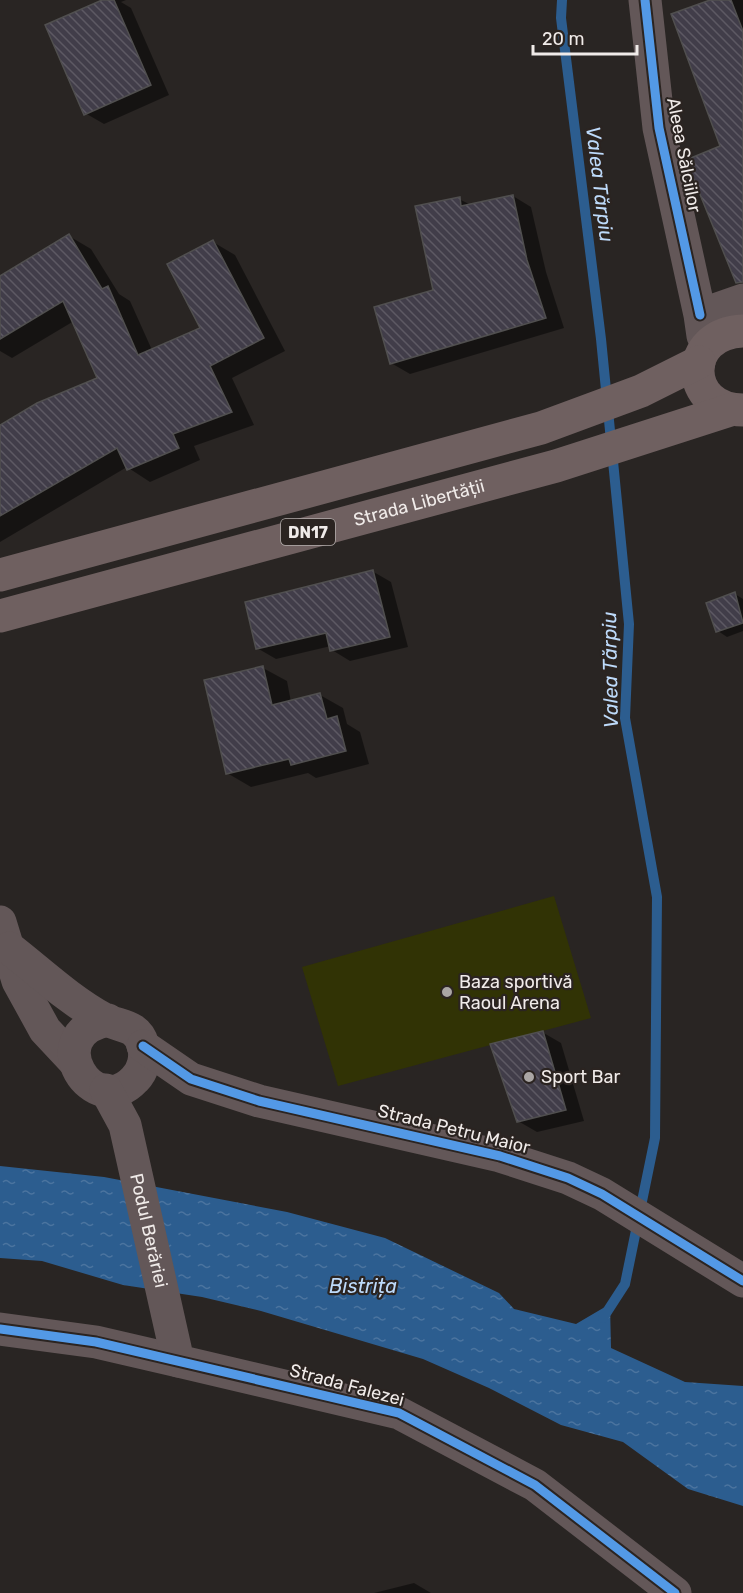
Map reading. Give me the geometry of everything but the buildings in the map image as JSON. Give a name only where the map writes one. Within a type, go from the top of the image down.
[{"type":"main road","name":"DN17","points":[[0,575],[541,429],[641,391],[702,355],[715,338],[729,332],[743,332]]},
{"type":"main road","name":"DN17","points":[[702,355],[698,376],[703,390],[714,404],[737,410]]},
{"type":"main road","name":"Strada Libertății","points":[[0,616],[585,457],[737,410]]},
{"type":"street","name":"Aleea Sălciilor","points":[[645,0],[659,128],[700,315],[702,355]]},
{"type":"street","points":[[700,315],[743,300]]},
{"type":"street","points":[[4,935],[75,1002],[108,1020],[130,1027],[143,1046],[145,1058],[123,1085],[85,1081],[74,1061],[45,1030],[18,981],[4,935]]},
{"type":"street","points":[[74,1061],[74,1049],[86,1029],[108,1020]]},
{"type":"street","name":"Strada Petru Maior","points":[[143,1046],[191,1079],[259,1101],[500,1156],[568,1178],[602,1194],[743,1281]]},
{"type":"street","name":"Strada Petru Maior","points":[[123,1085],[191,1079]]},
{"type":"street","name":"Podul Berăriei","points":[[123,1085],[127,1131],[178,1360]]},
{"type":"street","name":"Strada Falezei","points":[[0,1329],[96,1342],[399,1413],[535,1485],[675,1593]]},
{"type":"shaded area","name":"Baza sportivă Raoul Arena","points":[[554,896],[591,1018],[338,1086],[302,967]]},
{"type":"water","name":"Bistrița","points":[[0,1166],[104,1177],[287,1212],[385,1238],[499,1293],[514,1309],[576,1324],[610,1304],[611,1348],[685,1382],[743,1386],[743,1506],[688,1489],[623,1442],[561,1425],[489,1388],[423,1359],[261,1311],[202,1297],[123,1285],[42,1261],[0,1258]]},
{"type":"waterway","name":"Valea Tărpiu","points":[[562,0],[561,18],[601,339],[629,624],[625,718],[657,897],[655,1138],[625,1284],[603,1318]]},
{"type":"cycle path","points":[[645,0],[659,128],[700,315]]},
{"type":"cycle path","points":[[143,1046],[191,1079],[259,1101],[500,1156],[568,1178],[602,1194],[743,1281]]},
{"type":"cycle path","points":[[0,1329],[96,1342],[399,1413],[535,1485],[675,1593]]},
{"type":"place","name":"Baza sportivă Raoul Arena","points":[[447,992]]},
{"type":"place","name":"Sport Bar","points":[[529,1077]]}]
